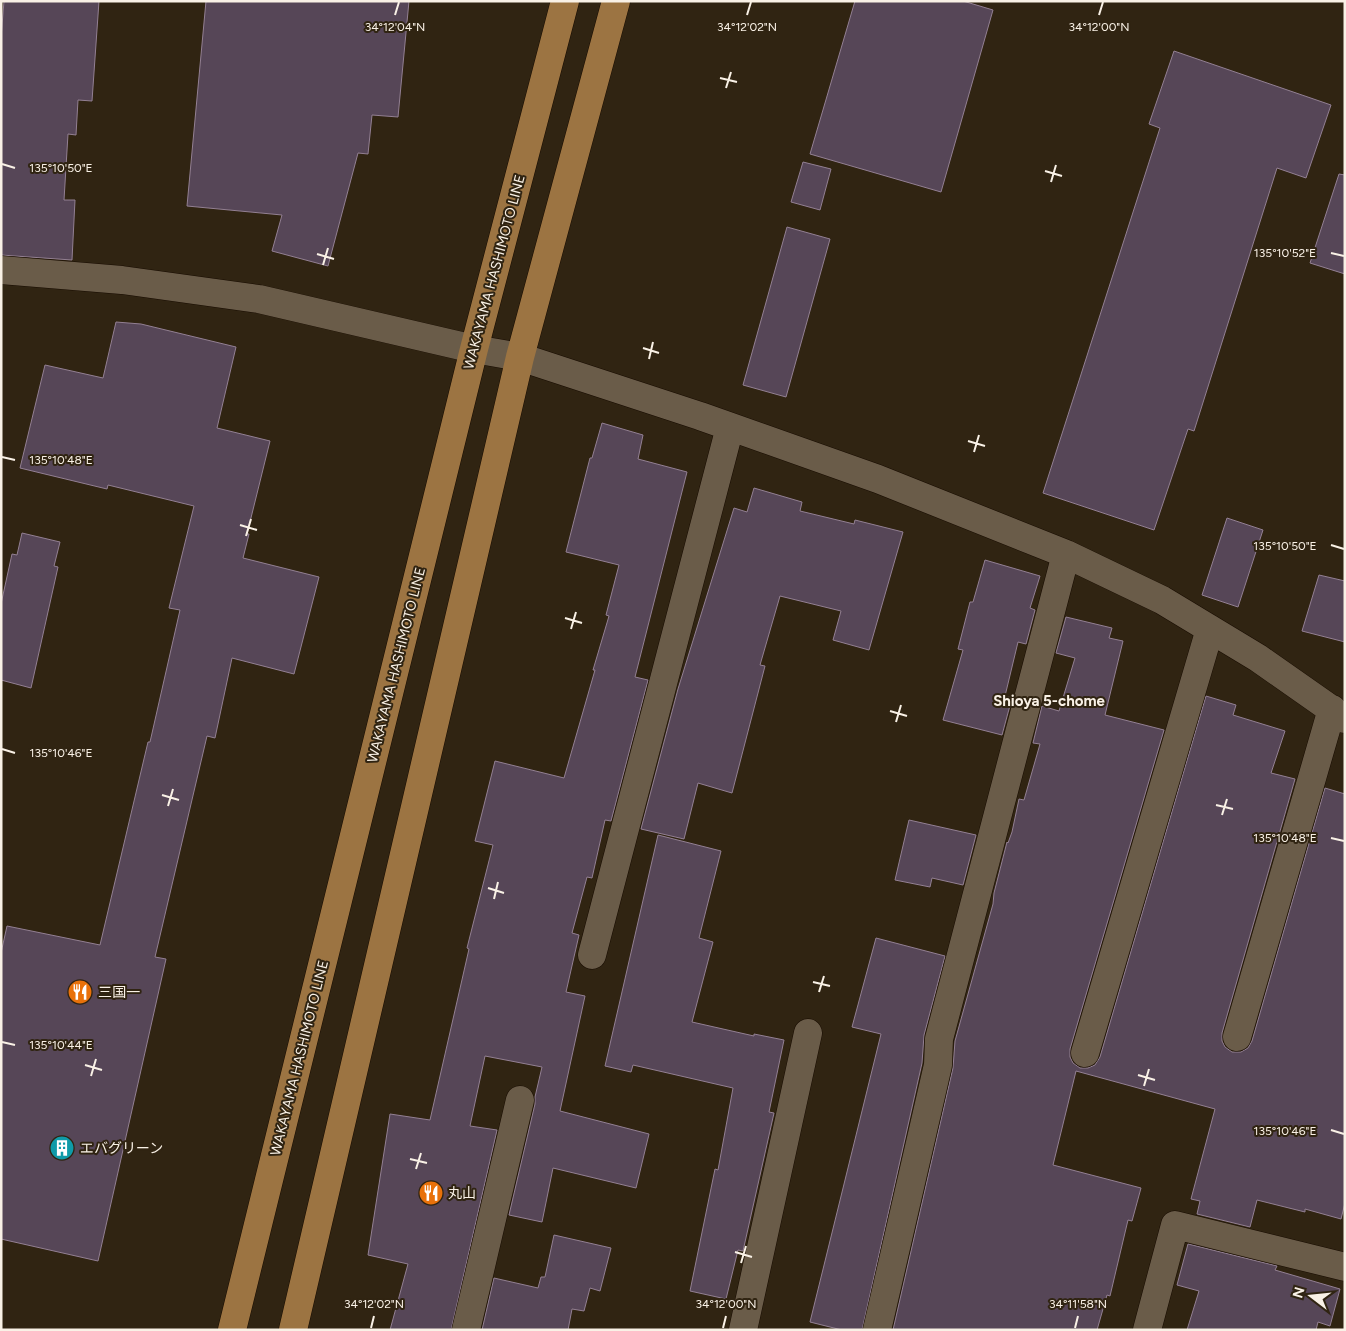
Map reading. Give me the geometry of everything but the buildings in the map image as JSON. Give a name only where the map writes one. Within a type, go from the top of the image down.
[{"type":"main road","name":"WAKAYAMA HASHIMOTO LINE","points":[[232,1330],[474,349],[565,1]]},
{"type":"main road","points":[[293,1330],[520,357],[616,1]]},
{"type":"street","points":[[1,270],[122,280],[259,299],[474,349],[520,357],[878,479],[1066,554],[1162,600],[1258,658],[1338,714],[1237,1036]]},
{"type":"street","points":[[592,955],[730,427]]},
{"type":"street","points":[[876,1330],[938,1065],[939,1039],[1066,554]]},
{"type":"street","points":[[1085,1053],[1210,629]]},
{"type":"street","points":[[743,1330],[808,1033]]},
{"type":"street","points":[[466,1330],[520,1100]]},
{"type":"street","points":[[1147,1330],[1175,1225],[1345,1267]]},
{"type":"place","name":"三国一","points":[[80,992]]},
{"type":"place","name":"エバグリーン","points":[[62,1148]]},
{"type":"place","name":"丸山","points":[[431,1193]]},
{"type":"district","name":"Shioya 5-chome","points":[[1049,701]]}]
